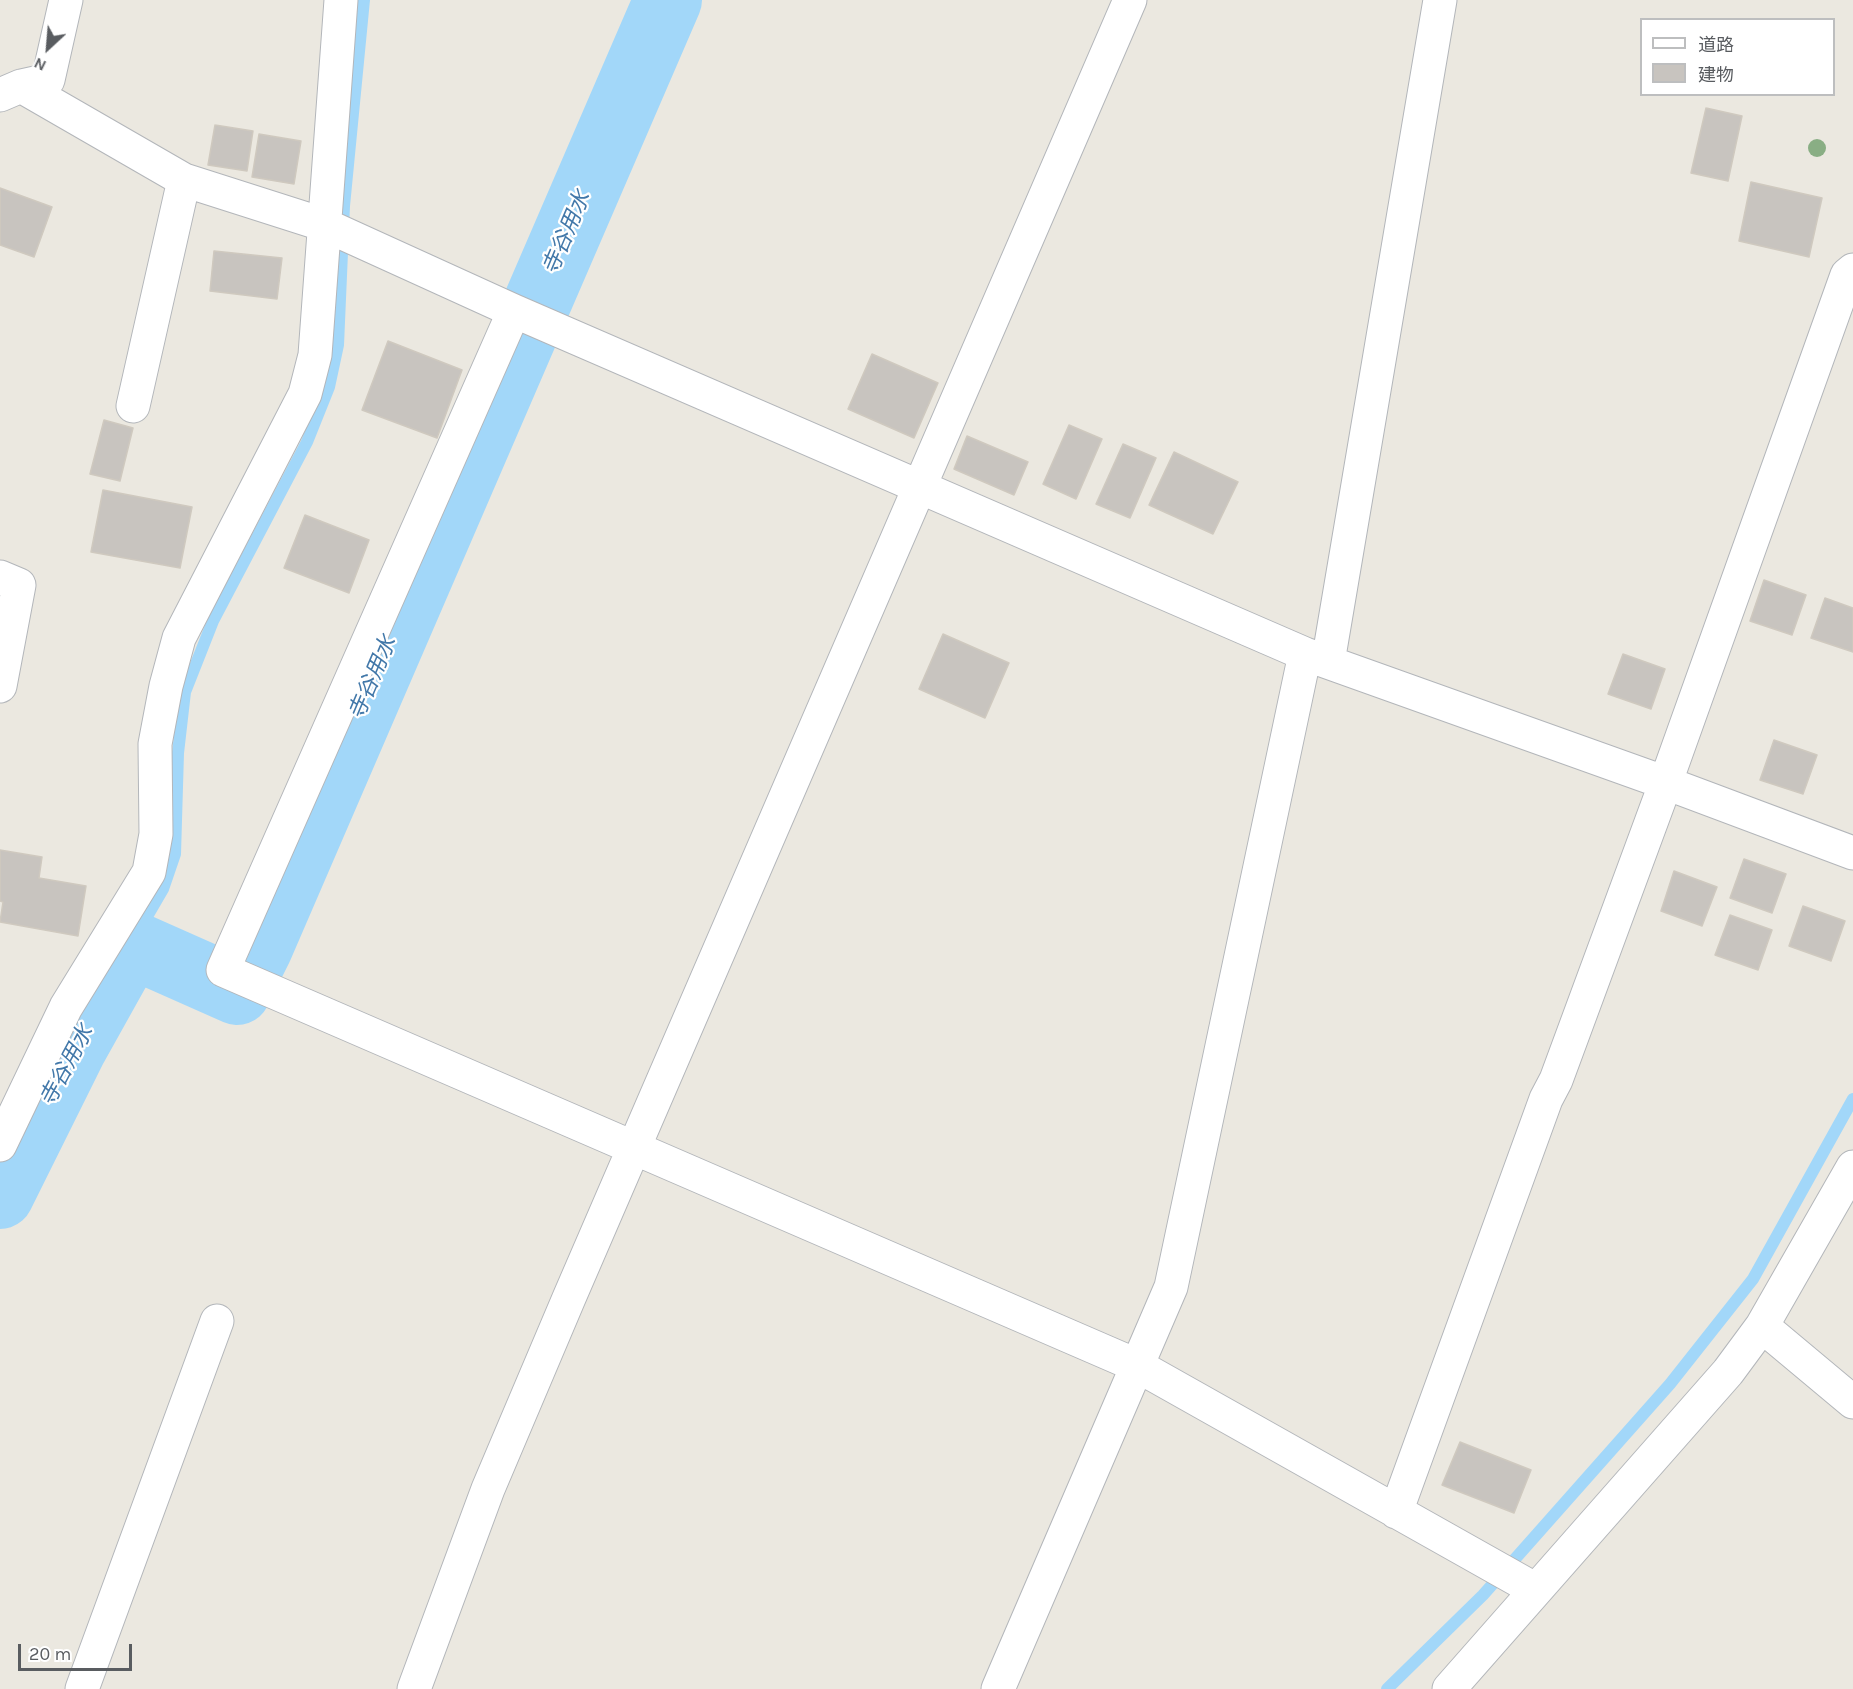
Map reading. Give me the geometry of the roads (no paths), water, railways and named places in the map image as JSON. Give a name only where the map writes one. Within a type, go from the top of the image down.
[{"type":"street","points":[[10,90],[48,80],[66,0]]},
{"type":"street","points":[[0,1145],[66,1007],[149,872],[156,834],[155,744],[166,686],[179,638],[305,394],[315,355],[341,0]]},
{"type":"street","points":[[414,1689],[488,1489],[633,1148],[1130,0]]},
{"type":"street","points":[[998,1689],[1172,1287],[1316,658],[1440,0]]},
{"type":"street","points":[[10,90],[184,180],[325,225],[514,311],[1316,658],[1666,783],[1853,853]]},
{"type":"street","points":[[133,406],[184,180]]},
{"type":"street","points":[[1396,1512],[1546,1099],[1556,1080],[1666,783],[1847,275],[1853,270]]},
{"type":"street","points":[[514,311],[223,970],[1138,1366],[1536,1590]]},
{"type":"street","points":[[0,577],[19,585],[0,686]]},
{"type":"street","points":[[1449,1689],[1728,1372],[1762,1326],[1853,1167]]},
{"type":"street","points":[[82,1689],[217,1321]]},
{"type":"street","points":[[1762,1326],[1853,1402]]},
{"type":"waterway","points":[[131,944],[163,889],[175,854],[178,753],[185,692],[213,621],[307,442],[329,387],[338,345],[344,206],[364,0]]},
{"type":"waterway","name":"寺谷用水","points":[[0,1195],[73,1048],[131,944],[237,991],[259,947],[668,0]]},
{"type":"waterway","points":[[1387,1689],[1483,1595],[1670,1384],[1753,1279],[1853,1099]]}]
